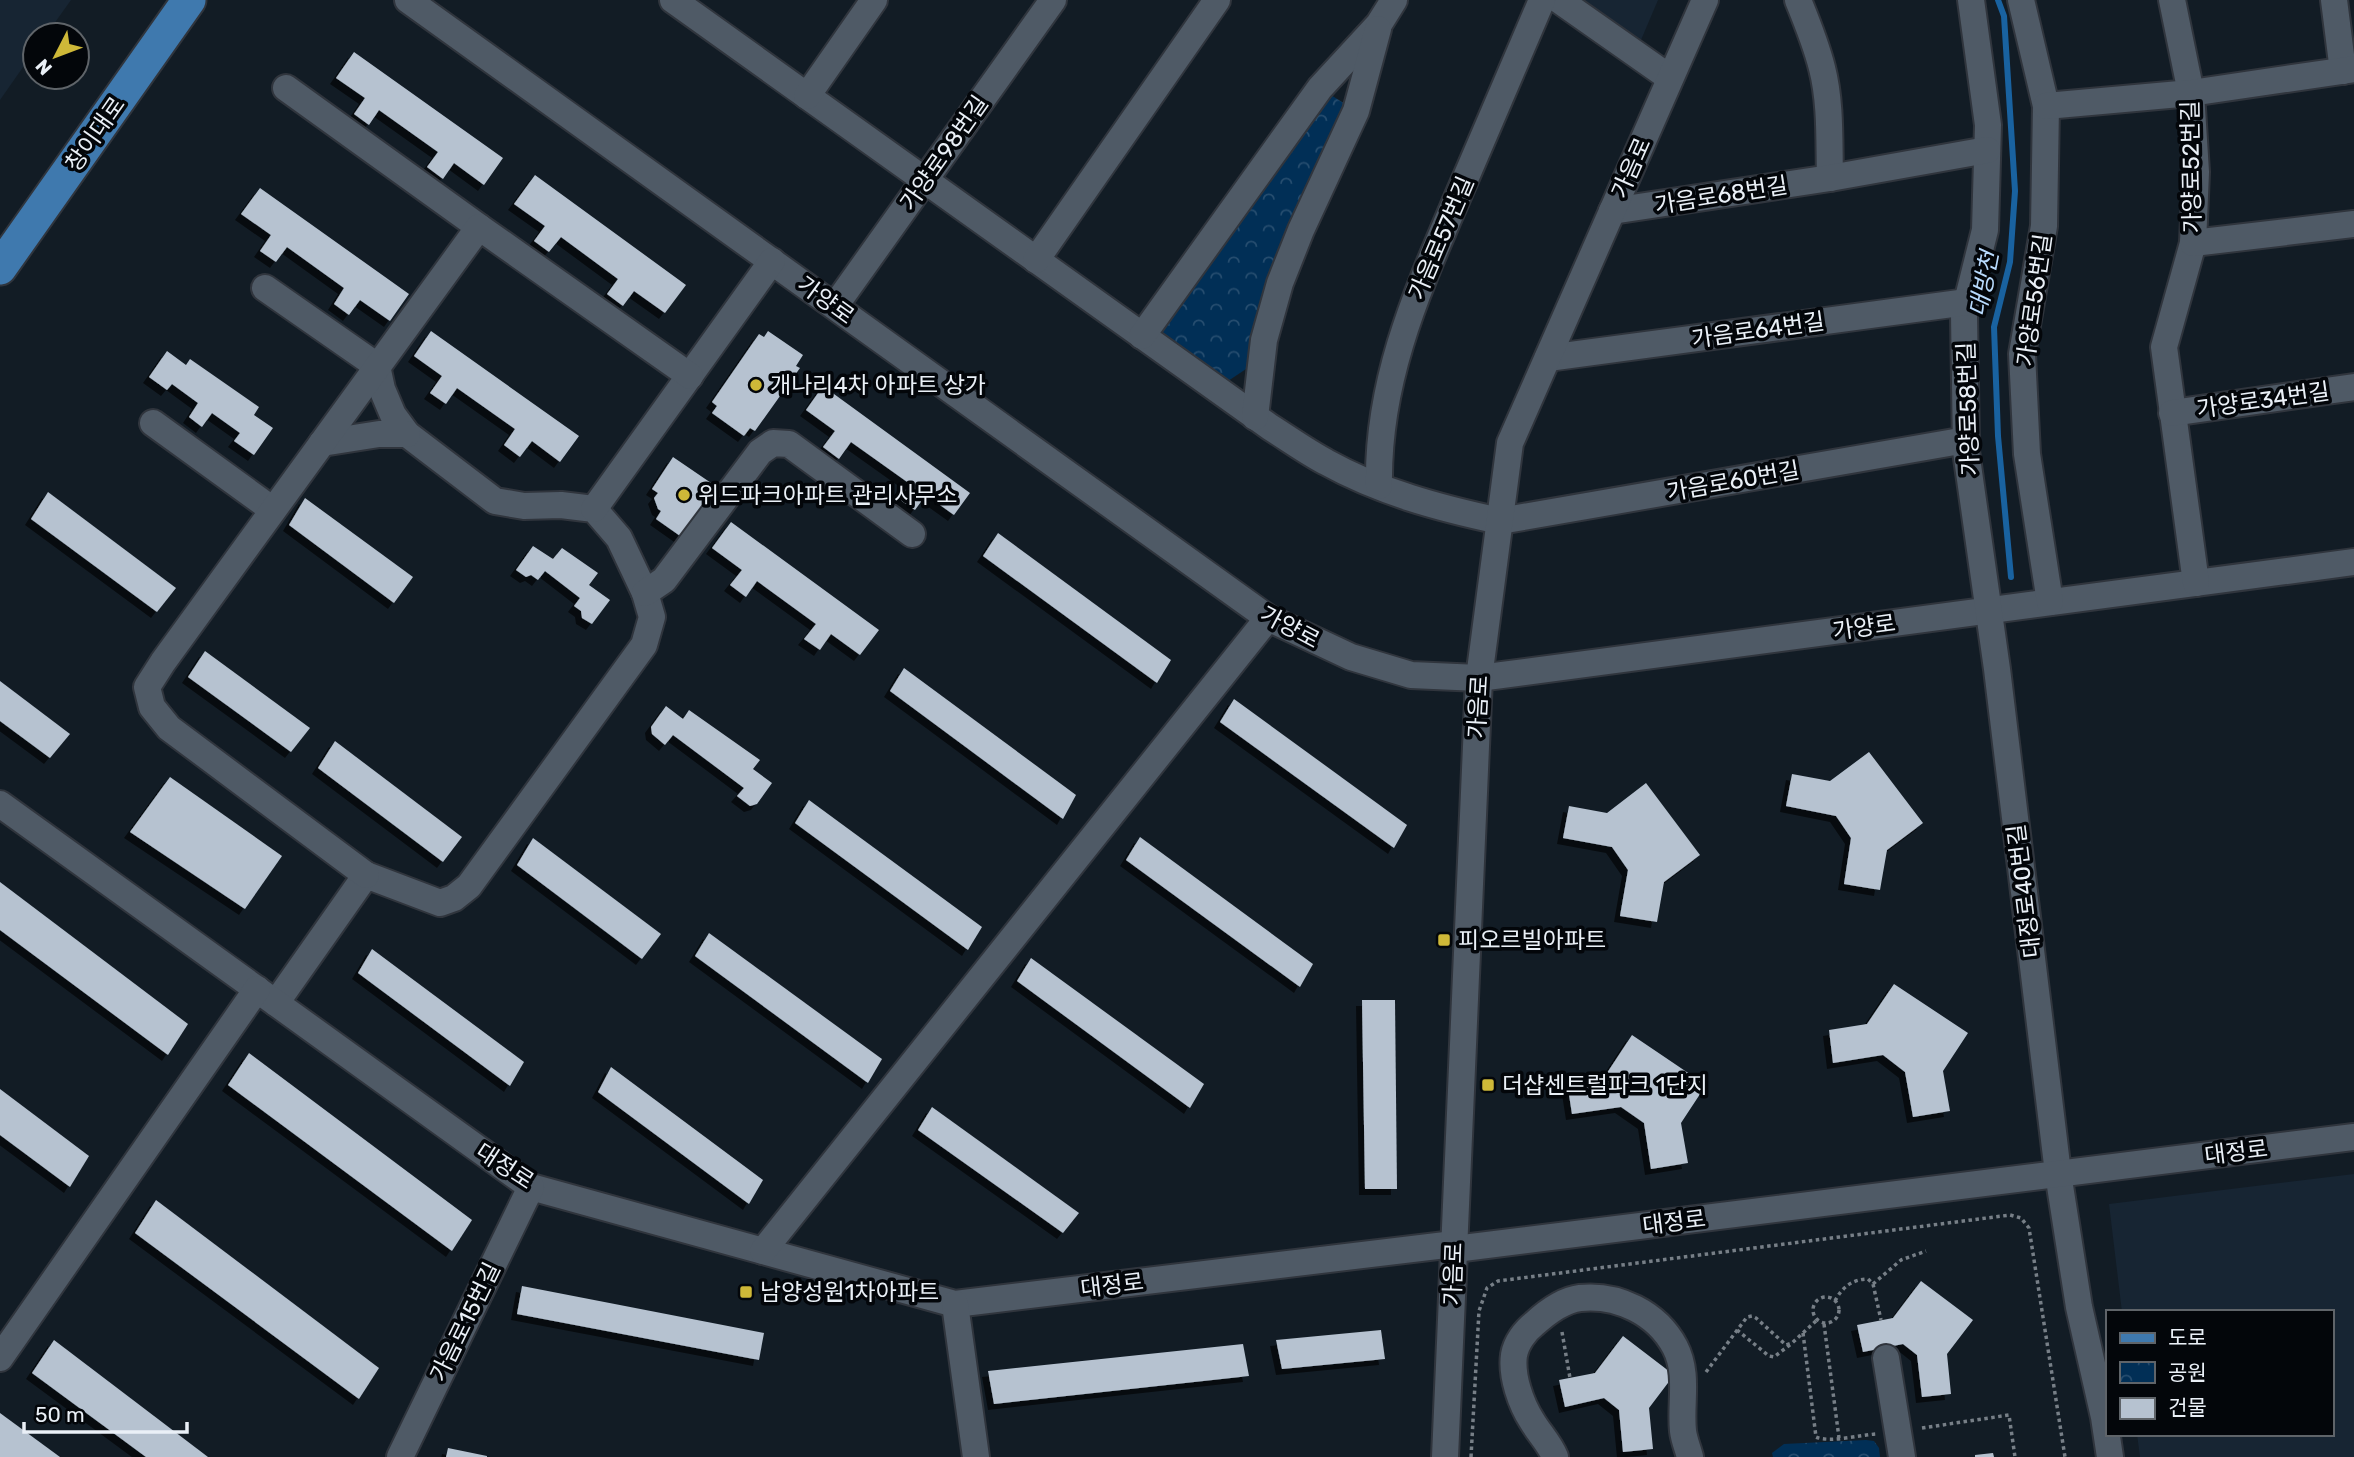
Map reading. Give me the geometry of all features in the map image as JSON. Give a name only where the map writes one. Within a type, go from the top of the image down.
[{"type":"main road","name":"창이대로","points":[[0,268],[189,0]]},
{"type":"street","name":"가양로","points":[[408,0],[1268,618],[1351,657],[1410,675],[1479,678],[2354,562]]},
{"type":"street","points":[[807,96],[874,0]]},
{"type":"street","name":"가양로98번길","points":[[835,306],[1054,0]]},
{"type":"street","points":[[1036,260],[1217,0]]},
{"type":"street","points":[[1142,336],[1320,88],[1379,24],[1394,0]]},
{"type":"street","name":"가음로57번길","points":[[1379,486],[1378,461],[1383,413],[1388,386],[1412,304],[1542,0]]},
{"type":"street","points":[[1559,0],[1670,78]]},
{"type":"street","name":"가음로","points":[[1445,1457],[1479,678],[1510,443],[1704,0]]},
{"type":"street","points":[[1798,0],[1823,71],[1829,127],[1830,178]]},
{"type":"street","name":"가양로58번길","points":[[1971,0],[1988,125],[1985,230],[1964,314],[1966,440],[1989,610]]},
{"type":"street","name":"가양로56번길","points":[[2021,0],[2046,106],[2044,226],[2022,354],[2027,454],[2050,602]]},
{"type":"street","name":"가양로52번길","points":[[2172,0],[2191,93],[2196,172],[2193,243],[2164,347],[2196,583]]},
{"type":"street","points":[[2046,106],[2191,93],[2348,70],[2334,0]]},
{"type":"street","points":[[686,4],[925,181],[1255,416],[1325,462],[1423,503],[1500,521]]},
{"type":"street","points":[[1255,416],[1264,340],[1280,283],[1301,230],[1356,111],[1379,24]]},
{"type":"street","points":[[286,88],[690,376]]},
{"type":"street","name":"가음로68번길","points":[[1612,211],[1830,178],[1987,149]]},
{"type":"street","points":[[2193,243],[2354,224]]},
{"type":"street","points":[[265,288],[377,366],[382,389],[393,415],[407,434],[495,501],[524,506],[561,505],[594,509],[619,538],[645,593],[652,617],[644,645],[469,886],[454,898],[440,903],[366,875],[169,728],[152,707],[147,687],[163,662],[377,366],[479,227]]},
{"type":"street","points":[[594,509],[772,261]]},
{"type":"street","name":"가음로64번길","points":[[1548,358],[1967,302]]},
{"type":"street","name":"가양로34번길","points":[[2172,412],[2354,387]]},
{"type":"street","points":[[153,423],[273,510]]},
{"type":"street","points":[[322,443],[379,434],[407,434]]},
{"type":"street","name":"가음로60번길","points":[[1500,521],[1966,440]]},
{"type":"street","points":[[645,593],[664,580],[760,452],[772,443],[789,444],[912,534]]},
{"type":"street","name":"대정로40번길","points":[[1989,610],[2058,1173],[2079,1307],[2106,1430]]},
{"type":"street","points":[[763,1251],[1268,618]]},
{"type":"street","name":"대정로","points":[[0,803],[531,1187],[955,1304],[1454,1244],[1463,1248],[2354,1137]]},
{"type":"street","points":[[0,1358],[267,996],[366,875]]},
{"type":"street","name":"가음로15번길","points":[[400,1457],[531,1187]]},
{"type":"street","points":[[1555,1457],[1525,1408],[1514,1370],[1514,1354],[1527,1330],[1557,1307],[1579,1298],[1628,1304],[1646,1314],[1664,1330],[1683,1367],[1683,1430],[1690,1457]]},
{"type":"street","points":[[955,1304],[976,1457]]},
{"type":"street","points":[[1886,1358],[1902,1457]]},
{"type":"street","name":"대정로40번길","points":[[2107,1436],[2110,1457]]},
{"type":"path","points":[[1471,1457],[1479,1311],[1487,1288],[1498,1281],[2010,1215],[2021,1218],[2029,1228],[2064,1457]]},
{"type":"path","points":[[1873,1284],[1908,1256],[1926,1251]]},
{"type":"path","points":[[1836,1301],[1852,1282],[1868,1279],[1873,1284],[1881,1320]]},
{"type":"path","points":[[1827,1297],[1836,1301],[1838,1317],[1824,1324],[1817,1320],[1813,1312],[1815,1303],[1827,1297]]},
{"type":"path","points":[[1557,1307],[1570,1378]]},
{"type":"path","points":[[1683,1384],[1700,1380],[1747,1317],[1752,1316],[1786,1345],[1792,1343]]},
{"type":"path","points":[[1737,1330],[1769,1356],[1774,1357],[1817,1320]]},
{"type":"path","points":[[1824,1324],[1839,1438]]},
{"type":"path","points":[[2009,1415],[2015,1457]]},
{"type":"shaded area","points":[[0,0],[71,0],[56,21],[21,21],[21,70],[0,100]]},
{"type":"shaded area","points":[[1583,0],[1658,0],[1641,40]]},
{"type":"shaded area","points":[[2354,1174],[2354,1457],[2140,1457],[2137,1436],[2333,1436],[2333,1310],[2122,1310],[2109,1204]]},
{"type":"green space","points":[[1320,88],[1356,111],[1261,359],[1216,389],[1142,336]]},
{"type":"green space","points":[[1874,1441],[1879,1448],[1880,1457],[1773,1457],[1772,1453],[1784,1444]]},
{"type":"building","points":[[354,52],[503,158],[484,185],[454,163],[443,179],[427,167],[438,152],[379,110],[369,125],[354,114],[365,98],[336,78]]},
{"type":"building","points":[[535,175],[686,285],[665,313],[634,291],[623,306],[607,294],[618,279],[561,237],[549,252],[534,241],[545,226],[514,204]]},
{"type":"building","points":[[260,188],[409,294],[390,321],[360,300],[349,315],[334,304],[344,288],[287,247],[276,262],[260,251],[271,235],[241,214]]},
{"type":"building","points":[[431,331],[579,436],[560,462],[532,441],[520,457],[504,445],[515,429],[457,388],[446,404],[430,393],[442,376],[414,356]]},
{"type":"building","name":"개나리4차 아파트 상가","points":[[768,331],[803,355],[796,366],[800,368],[755,431],[750,428],[744,436],[712,413],[717,406],[712,402],[759,334],[764,337]]},
{"type":"building","points":[[167,351],[186,365],[190,359],[259,407],[254,415],[273,428],[254,455],[234,441],[240,433],[212,413],[202,427],[189,417],[198,403],[172,384],[167,390],[149,377]]},
{"type":"building","points":[[823,386],[970,493],[954,515],[926,495],[915,510],[899,499],[910,484],[851,442],[839,459],[823,447],[835,431],[806,410]]},
{"type":"building","name":"위드파크아파트 관리사무소","points":[[673,457],[717,487],[683,538],[656,519],[661,511],[654,498],[658,493],[652,489]]},
{"type":"building","points":[[48,492],[176,588],[157,612],[31,519]]},
{"type":"building","points":[[305,498],[413,577],[394,603],[289,525]]},
{"type":"building","points":[[731,522],[879,630],[860,655],[831,634],[820,650],[804,639],[816,624],[757,581],[746,597],[730,585],[742,570],[712,548]]},
{"type":"building","points":[[998,533],[1171,660],[1157,683],[983,556]]},
{"type":"building","points":[[533,546],[553,559],[562,548],[598,573],[589,585],[610,600],[592,624],[582,618],[581,611],[574,606],[580,598],[545,571],[538,580],[531,575],[526,577],[516,570]]},
{"type":"building","points":[[205,651],[310,728],[291,752],[188,677]]},
{"type":"building","points":[[904,668],[1076,795],[1063,819],[890,691]]},
{"type":"building","points":[[0,681],[70,734],[50,758],[0,721]]},
{"type":"building","points":[[1234,699],[1407,825],[1394,848],[1220,722]]},
{"type":"building","points":[[666,706],[683,719],[689,710],[760,760],[753,769],[772,783],[757,804],[750,806],[737,796],[744,788],[673,735],[665,745],[652,734],[651,727]]},
{"type":"building","points":[[335,741],[462,837],[443,862],[318,768]]},
{"type":"building","points":[[1869,752],[1923,823],[1887,850],[1880,890],[1844,884],[1851,838],[1836,816],[1786,806],[1792,774],[1830,781]]},
{"type":"building","points":[[170,777],[282,856],[245,909],[130,832]]},
{"type":"building","points":[[1646,783],[1700,855],[1664,882],[1657,922],[1620,916],[1628,870],[1612,847],[1563,838],[1569,806],[1607,813]]},
{"type":"building","points":[[809,800],[982,927],[968,950],[795,823]]},
{"type":"building","points":[[1140,837],[1313,964],[1300,987],[1126,860]]},
{"type":"building","points":[[533,838],[661,934],[642,959],[517,865]]},
{"type":"building","points":[[0,882],[188,1024],[168,1055],[0,930]]},
{"type":"building","points":[[709,933],[882,1059],[868,1083],[695,956]]},
{"type":"building","points":[[372,949],[524,1062],[510,1086],[358,973]]},
{"type":"building","points":[[1031,958],[1204,1084],[1190,1108],[1017,981]]},
{"type":"building","points":[[1894,984],[1968,1033],[1943,1071],[1950,1111],[1913,1117],[1905,1072],[1883,1055],[1833,1063],[1829,1030],[1867,1024]]},
{"type":"building","points":[[1362,1000],[1395,1000],[1397,1189],[1365,1189]]},
{"type":"building","points":[[1632,1035],[1706,1085],[1681,1123],[1688,1163],[1651,1169],[1644,1123],[1621,1107],[1572,1114],[1567,1082],[1605,1076]]},
{"type":"building","points":[[249,1053],[472,1220],[452,1251],[228,1085]]},
{"type":"building","points":[[611,1067],[763,1180],[749,1204],[598,1092]]},
{"type":"building","points":[[0,1089],[89,1156],[70,1187],[0,1135]]},
{"type":"building","points":[[932,1107],[1079,1213],[1063,1233],[918,1130]]},
{"type":"building","points":[[156,1200],[379,1368],[359,1399],[135,1233]]},
{"type":"building","points":[[1921,1281],[1973,1320],[1947,1354],[1951,1394],[1922,1397],[1917,1355],[1903,1344],[1863,1352],[1857,1325],[1893,1318]]},
{"type":"building","points":[[522,1286],[764,1333],[759,1360],[517,1314]]},
{"type":"building","points":[[1381,1330],[1385,1359],[1282,1369],[1276,1340]]},
{"type":"building","points":[[1623,1336],[1674,1375],[1649,1408],[1653,1449],[1623,1452],[1619,1410],[1604,1398],[1565,1407],[1559,1380],[1595,1373]]},
{"type":"building","points":[[54,1340],[208,1457],[146,1457],[32,1373]]},
{"type":"building","points":[[1243,1344],[1249,1376],[994,1404],[988,1371]]},
{"type":"building","points":[[0,1413],[60,1457],[0,1457]]},
{"type":"building","points":[[448,1448],[487,1456],[487,1457],[446,1457]]},
{"type":"building","points":[[1993,1453],[1994,1457],[1975,1457],[1975,1455]]},
{"type":"waterway","name":"대방천","points":[[1998,0],[2004,16],[2015,191],[2010,262],[1994,327],[1998,436],[2011,577]]},
{"type":"place","name":"개나리4차 아파트 상가","points":[[756,385]]},
{"type":"place","name":"위드파크아파트 관리사무소","points":[[684,495]]},
{"type":"place","name":"피오르빌아파트","points":[[1444,940]]},
{"type":"place","name":"더샵센트럴파크 1단지","points":[[1488,1085]]},
{"type":"place","name":"남양성원1차아파트","points":[[746,1292]]}]
